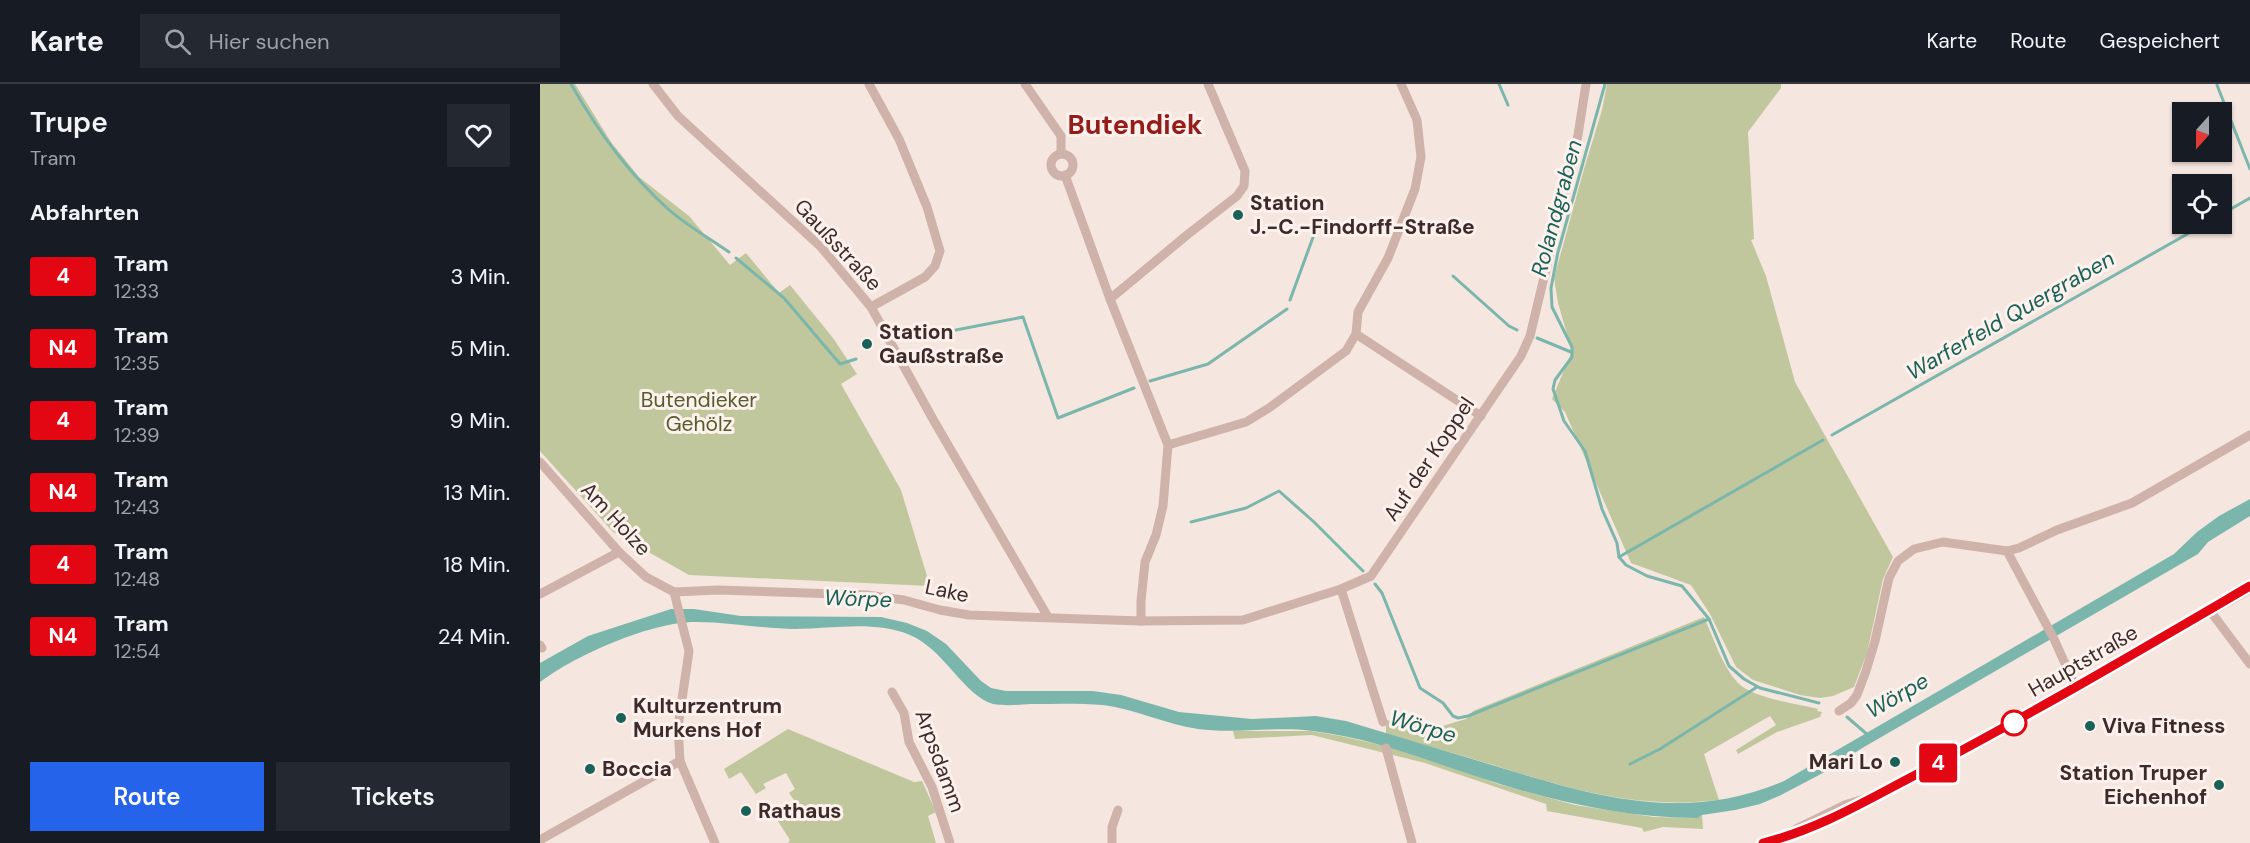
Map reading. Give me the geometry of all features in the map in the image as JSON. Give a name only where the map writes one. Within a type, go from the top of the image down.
[{"type":"street","name":"Gaußstraße","points":[[653,84],[678,116],[821,247],[872,307],[934,421],[1048,617]]},
{"type":"street","points":[[869,84],[899,140],[936,231],[940,251],[935,266],[925,277],[872,307]]},
{"type":"street","points":[[1025,84],[1061,136],[1061,154]]},
{"type":"street","points":[[1110,299],[1237,196],[1244,186],[1245,171],[1208,84]]},
{"type":"street","points":[[1168,445],[1246,422],[1269,408],[1346,351],[1356,334],[1358,312],[1388,258],[1415,189],[1421,157],[1417,120],[1401,84]]},
{"type":"street","name":"Auf der Koppel","points":[[1142,621],[1243,620],[1341,589],[1371,576],[1521,356],[1530,336],[1578,135],[1586,84]]},
{"type":"street","points":[[1061,154],[1069,157],[1073,164],[1072,170],[1065,175],[1057,175],[1052,169],[1052,160],[1061,154]]},
{"type":"street","points":[[1065,175],[1110,299],[1168,445],[1163,506],[1156,535],[1145,561],[1141,601],[1142,621]]},
{"type":"street","points":[[1356,334],[1480,416]]},
{"type":"street","points":[[1839,711],[1851,703],[1860,687],[1875,641],[1889,578],[1898,561],[1914,549],[1943,542],[2007,551],[2098,514],[2132,503],[2250,435]]},
{"type":"street","name":"Am Holze","points":[[540,462],[619,552],[646,577],[674,592]]},
{"type":"street","points":[[2007,551],[2054,639],[2076,688]]},
{"type":"street","points":[[540,594],[619,552]]},
{"type":"street","points":[[1341,589],[1383,722]]},
{"type":"street","name":"Hauptstraße","points":[[1780,842],[1797,829],[1846,806],[1872,797],[2076,688],[2197,617],[2211,612],[2250,589]]},
{"type":"street","name":"Lake","points":[[674,592],[718,590],[867,595],[904,600],[969,615],[1142,621]]},
{"type":"street","points":[[674,592],[689,651],[678,727],[680,760],[715,843]]},
{"type":"street","points":[[2211,612],[2250,664]]},
{"type":"street","name":"Arpsdamm","points":[[892,692],[904,713],[909,742],[932,787],[950,843]]},
{"type":"street","points":[[1386,748],[1412,843]]},
{"type":"street","points":[[540,840],[680,760]]},
{"type":"street","points":[[1112,843],[1112,827],[1118,810]]},
{"type":"green space","name":"Butendieker Gehölz","points":[[540,84],[575,84],[611,142],[639,177],[689,216],[730,265],[746,253],[779,293],[790,285],[833,338],[857,374],[841,384],[901,490],[930,586],[689,575],[613,532],[540,451]]},
{"type":"green space","points":[[1607,84],[1781,84],[1781,88],[1748,132],[1754,239],[1751,240],[1766,276],[1795,382],[1893,557],[1883,579],[1867,653],[1854,687],[1833,696],[1820,698],[1800,695],[1753,680],[1736,667],[1710,614],[1691,585],[1631,563],[1565,412],[1552,399],[1572,351],[1558,303],[1554,278],[1602,110]]},
{"type":"green space","points":[[1704,617],[1723,660],[1738,683],[1754,693],[1818,709],[1817,711],[1822,712],[1820,717],[1777,732],[1738,754],[1736,750],[1776,725],[1770,716],[1704,754],[1719,800],[1657,802],[1599,794],[1542,780],[1386,734],[1386,720],[1429,730],[1466,719],[1473,711]]},
{"type":"green space","points":[[788,729],[914,782],[922,781],[936,812],[928,816],[936,843],[788,843],[790,840],[774,815],[794,800],[789,793],[795,789],[786,773],[763,784],[766,788],[756,794],[741,772],[729,779],[724,769]]},
{"type":"green space","points":[[1233,731],[1311,731],[1341,736],[1403,750],[1498,784],[1575,805],[1654,817],[1698,818],[1702,815],[1703,829],[1663,827],[1644,832],[1642,828],[1547,811],[1546,804],[1425,763],[1312,735],[1235,739]]},
{"type":"water","points":[[2250,499],[2250,516],[2208,542],[2198,554],[1821,774],[1760,804],[1702,815],[1698,818],[1648,816],[1573,804],[1500,784],[1385,746],[1313,731],[1198,729],[1103,705],[993,704],[973,692],[922,642],[896,630],[882,628],[853,626],[795,629],[704,622],[673,624],[654,628],[612,643],[573,662],[540,682],[540,663],[588,636],[671,609],[694,609],[741,616],[881,617],[907,623],[927,631],[946,644],[981,681],[991,688],[1006,691],[1093,691],[1121,695],[1179,712],[1252,719],[1316,716],[1346,721],[1520,774],[1595,794],[1669,803],[1707,801],[1745,794],[1784,781],[2174,554],[2197,532],[2219,516]]},
{"type":"waterway","points":[[571,84],[603,134],[653,195],[675,215],[729,252]]},
{"type":"waterway","points":[[1499,84],[1508,105]]},
{"type":"waterway","name":"Rolandgraben","points":[[1605,84],[1558,252],[1551,288],[1552,307],[1572,347],[1572,357],[1555,380],[1553,389],[1564,421],[1585,451],[1602,509],[1617,543],[1619,557],[1626,565],[1647,576],[1682,586],[1709,619],[1729,666],[1744,679],[1760,688],[1819,703]]},
{"type":"waterway","name":"Warferfeld Quergraben","points":[[2217,85],[2250,169]]},
{"type":"waterway","name":"Warferfeld Quergraben","points":[[2232,208],[2250,198]]},
{"type":"waterway","points":[[1290,300],[1319,221]]},
{"type":"waterway","name":"Warferfeld Quergraben","points":[[1832,435],[2187,234]]},
{"type":"waterway","points":[[736,258],[784,298],[840,364],[856,359]]},
{"type":"waterway","points":[[1453,276],[1509,326],[1517,330]]},
{"type":"waterway","points":[[1150,381],[1208,364],[1287,309]]},
{"type":"waterway","points":[[930,335],[1023,317],[1058,418],[1134,388]]},
{"type":"waterway","points":[[1537,338],[1571,352]]},
{"type":"waterway","name":"Warferfeld Quergraben","points":[[1619,557],[1823,440]]},
{"type":"waterway","points":[[1191,522],[1246,508],[1279,491],[1363,571]]},
{"type":"waterway","name":"Wörpe","points":[[1375,584],[1382,593],[1420,688],[1443,703],[1453,716],[1458,718],[1468,716],[1709,619]]},
{"type":"waterway","points":[[1630,764],[1660,749],[1757,687]]},
{"type":"waterway","name":"Rolandgraben","points":[[1847,717],[1869,736]]},
{"type":"tram line","points":[[1763,843],[1826,821],[1866,801],[2048,703],[2250,586]]},
{"type":"tram line","name":"4","points":[[1763,843],[1822,823],[1974,744],[2058,699],[2250,586]]},
{"type":"place","name":"Station J.-C.-Findorff-Straße","points":[[1238,215]]},
{"type":"place","name":"Station Gaußstraße","points":[[867,344]]},
{"type":"place","name":"Kulturzentrum Murkens Hof","points":[[621,718]]},
{"type":"place","name":"Viva Fitness","points":[[2090,726]]},
{"type":"place","name":"Mari Lo","points":[[1895,762]]},
{"type":"place","name":"Boccia","points":[[590,769]]},
{"type":"place","name":"Station Truper Eichenhof","points":[[2219,785]]},
{"type":"place","name":"Rathaus","points":[[746,811]]},
{"type":"district","name":"Butendiek","points":[[1135,125]]}]
